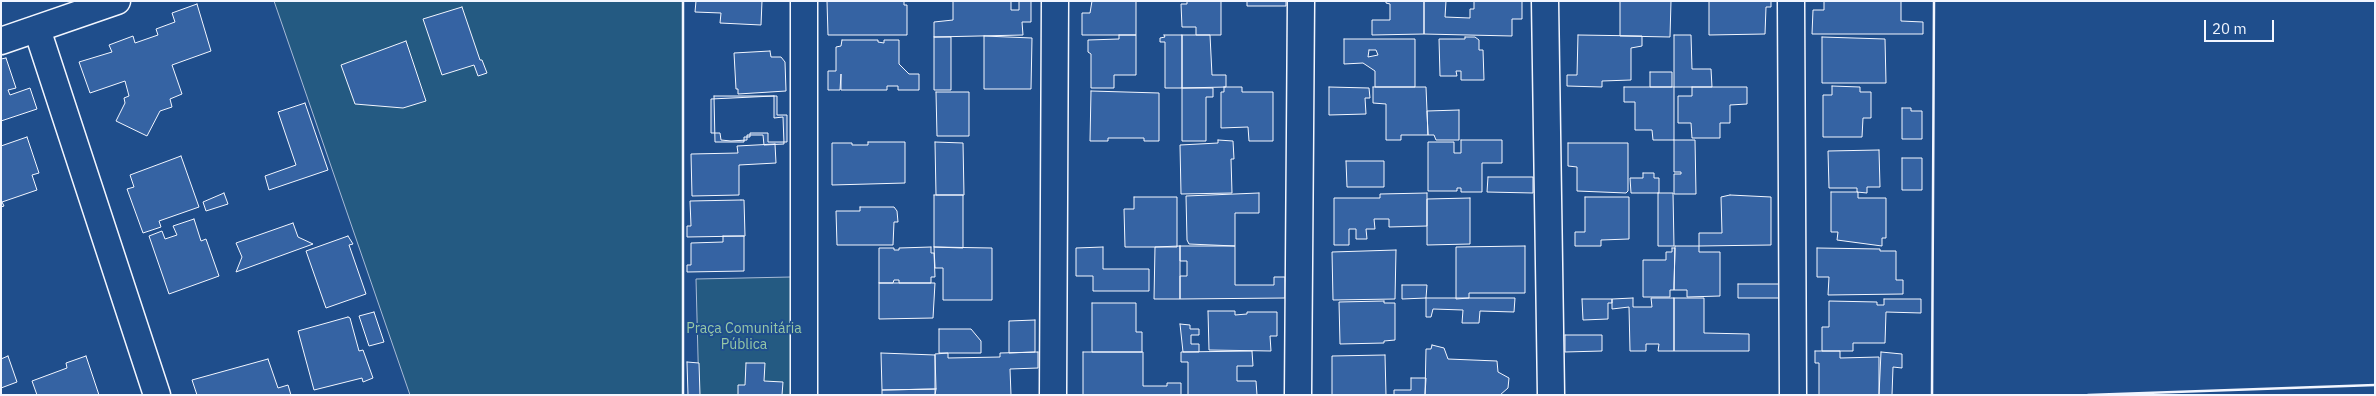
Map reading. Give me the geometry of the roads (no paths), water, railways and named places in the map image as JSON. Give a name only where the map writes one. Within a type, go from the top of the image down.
[{"type":"street","points":[[1,41],[117,1]]},
{"type":"street","points":[[804,1],[804,395]]},
{"type":"street","points":[[1052,395],[1055,1]]},
{"type":"street","points":[[1298,395],[1301,1]]},
{"type":"street","points":[[1545,1],[1551,395]]},
{"type":"street","points":[[1791,1],[1793,395]]},
{"type":"street","points":[[36,29],[157,395]]},
{"type":"park label","name":"Praça Comunitária Pública","points":[[744,338]]}]
